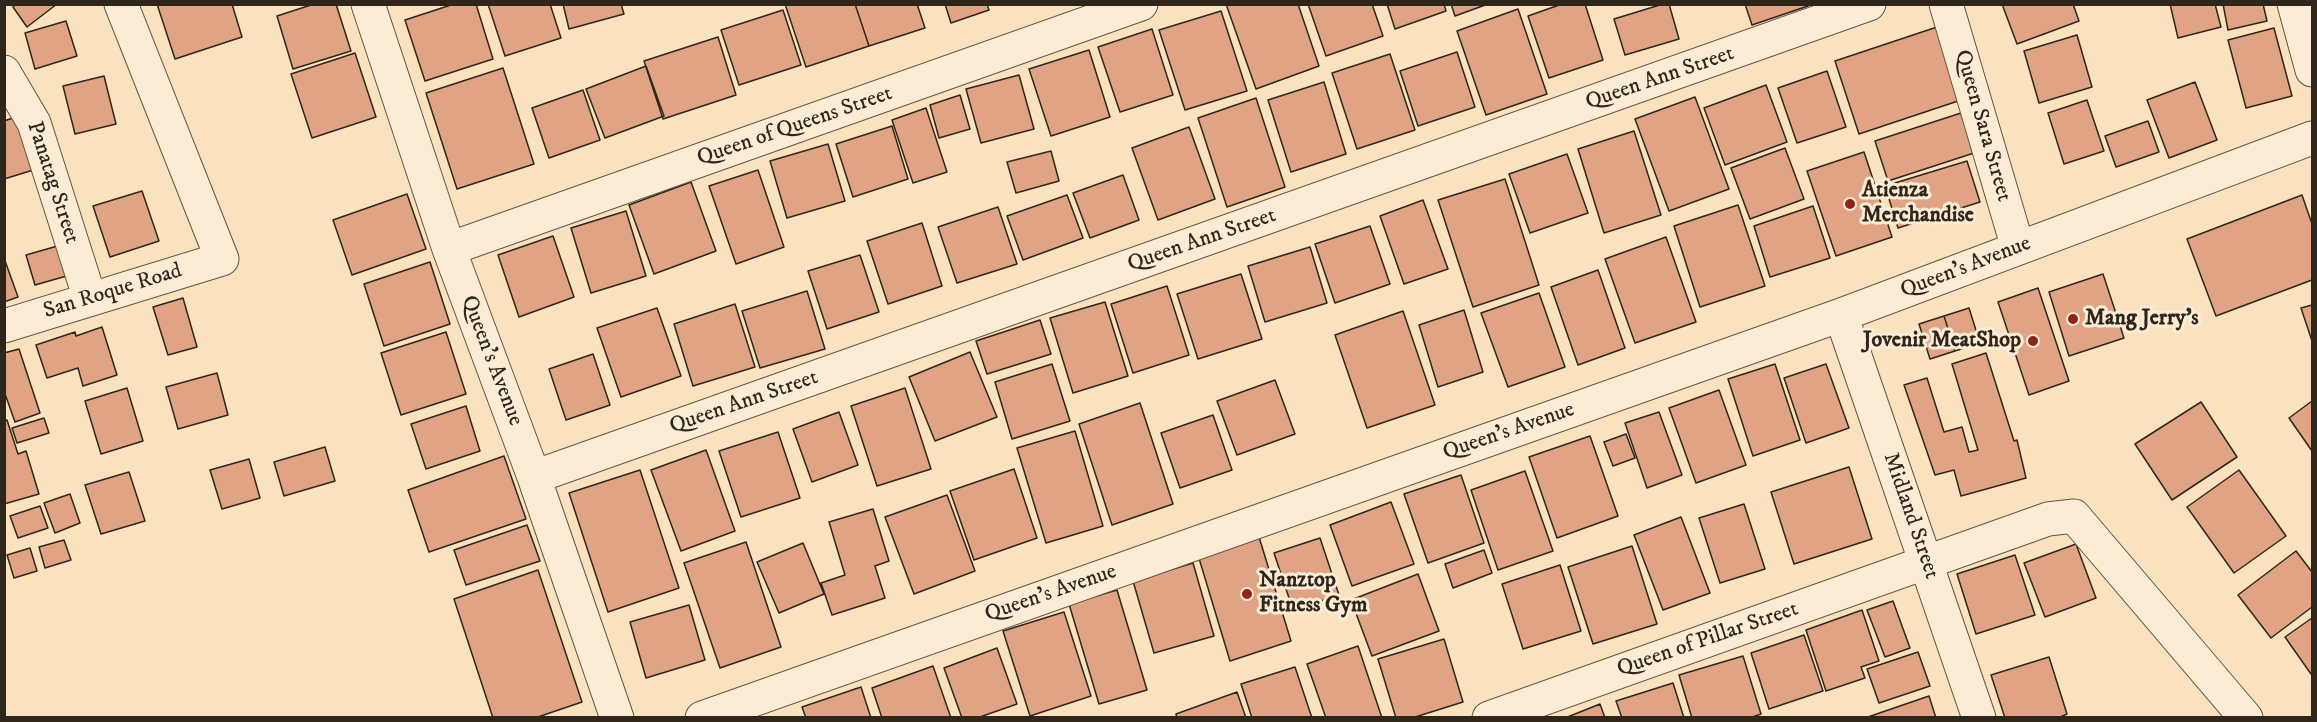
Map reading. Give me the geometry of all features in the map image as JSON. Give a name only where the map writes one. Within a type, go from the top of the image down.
[{"type":"street","name":"San Roque Road","points":[[4,326],[222,259],[121,4]]},
{"type":"street","name":"Queen's Avenue","points":[[368,4],[449,249],[534,477],[616,717]]},
{"type":"street","name":"Queen of Queens Street","points":[[449,249],[1141,4]]},
{"type":"street","name":"Queen Ann Street","points":[[534,477],[1869,4]]},
{"type":"street","name":"Queen Sara Street","points":[[1947,4],[2018,248]]},
{"type":"street","points":[[2294,4],[2313,70]]},
{"type":"street","name":"Panatag Street","points":[[4,72],[34,123],[90,299]]},
{"type":"street","name":"Queen's Avenue","points":[[702,717],[1841,315],[2313,138]]},
{"type":"street","name":"Midland Street","points":[[1841,315],[1979,717]]},
{"type":"street","name":"Queen of Pillar Street","points":[[1489,717],[2048,519],[2074,516],[2246,717]]},
{"type":"building","points":[[16,4],[57,4],[27,27],[13,7]]},
{"type":"building","points":[[157,4],[232,4],[242,37],[175,59]]},
{"type":"building","points":[[314,4],[336,4],[351,51],[293,69],[277,16]]},
{"type":"building","points":[[454,4],[476,4],[493,59],[425,81],[405,20]]},
{"type":"building","points":[[488,4],[550,4],[561,38],[505,56]]},
{"type":"building","points":[[563,4],[621,4],[624,14],[569,29]]},
{"type":"building","points":[[785,4],[855,4],[869,46],[806,67]]},
{"type":"building","points":[[855,4],[917,4],[925,28],[869,46]]},
{"type":"building","points":[[945,4],[987,4],[989,10],[951,23]]},
{"type":"building","points":[[1226,4],[1298,4],[1319,66],[1256,89]]},
{"type":"building","points":[[1308,4],[1372,4],[1383,36],[1326,56]]},
{"type":"building","points":[[1387,4],[1444,4],[1446,11],[1395,29]]},
{"type":"building","points":[[1451,4],[1488,4],[1455,16]]},
{"type":"building","points":[[1562,4],[1585,4],[1603,60],[1549,78],[1528,16]]},
{"type":"building","points":[[1669,4],[1679,39],[1625,55],[1614,19]]},
{"type":"building","points":[[1745,4],[1807,4],[1808,6],[1752,25]]},
{"type":"building","points":[[2002,4],[2073,4],[2079,21],[2017,44]]},
{"type":"building","points":[[2170,4],[2215,4],[2221,27],[2178,38]]},
{"type":"building","points":[[2223,4],[2263,4],[2267,21],[2228,30]]},
{"type":"building","points":[[1518,9],[1547,94],[1486,115],[1457,31]]},
{"type":"building","points":[[783,10],[801,65],[739,85],[721,30]]},
{"type":"building","points":[[1221,11],[1247,91],[1185,110],[1159,30]]},
{"type":"building","points":[[66,21],[77,56],[35,69],[25,33]]},
{"type":"building","points":[[1937,27],[1961,100],[1859,134],[1835,61]]},
{"type":"building","points":[[2274,28],[2292,96],[2246,108],[2228,40]]},
{"type":"building","points":[[1152,29],[1173,95],[1120,112],[1098,47]]},
{"type":"building","points":[[2077,35],[2092,87],[2039,103],[2024,51]]},
{"type":"building","points":[[718,37],[736,95],[663,119],[644,61]]},
{"type":"building","points":[[1089,50],[1110,117],[1051,136],[1029,69]]},
{"type":"building","points":[[1457,52],[1475,107],[1418,126],[1400,71]]},
{"type":"building","points":[[355,53],[376,117],[312,138],[291,74]]},
{"type":"building","points":[[1390,54],[1415,130],[1357,149],[1332,73]]},
{"type":"building","points":[[646,66],[664,116],[605,138],[586,89]]},
{"type":"building","points":[[503,68],[534,164],[457,189],[426,93]]},
{"type":"building","points":[[1827,71],[1846,127],[1797,143],[1778,88]]},
{"type":"building","points":[[1019,75],[1034,129],[981,143],[966,89]]},
{"type":"building","points":[[104,76],[116,124],[75,134],[63,86]]},
{"type":"building","points":[[1324,82],[1346,154],[1291,172],[1268,100]]},
{"type":"building","points":[[2195,82],[2217,140],[2169,158],[2147,100]]},
{"type":"building","points":[[1766,85],[1787,142],[1725,165],[1704,108]]},
{"type":"building","points":[[583,90],[600,140],[549,158],[532,108]]},
{"type":"building","points":[[960,95],[970,129],[939,138],[930,105]]},
{"type":"building","points":[[1695,97],[1729,189],[1669,211],[1635,119]]},
{"type":"building","points":[[1256,98],[1285,187],[1227,207],[1198,118]]},
{"type":"building","points":[[2087,100],[2104,151],[2064,164],[2048,113]]},
{"type":"building","points":[[926,108],[947,172],[913,183],[892,120]]},
{"type":"building","points":[[1961,113],[1974,153],[1888,181],[1875,141]]},
{"type":"building","points":[[25,114],[43,167],[4,179],[4,121]]},
{"type":"building","points":[[2148,121],[2159,152],[2116,167],[2105,136]]},
{"type":"building","points":[[892,126],[908,179],[853,197],[836,144]]},
{"type":"building","points":[[1189,127],[1215,199],[1158,220],[1132,148]]},
{"type":"building","points":[[1634,131],[1661,215],[1604,233],[1578,149]]},
{"type":"building","points":[[828,144],[845,201],[787,218],[770,161]]},
{"type":"building","points":[[1785,148],[1804,199],[1750,219],[1731,168]]},
{"type":"building","points":[[1051,151],[1059,181],[1016,193],[1007,162]]},
{"type":"building","name":"Atienza Merchandise","points":[[1864,152],[1892,237],[1836,256],[1807,171]]},
{"type":"building","points":[[1567,154],[1588,213],[1530,233],[1509,174]]},
{"type":"building","points":[[1967,161],[1980,202],[1898,228],[1885,186]]},
{"type":"building","points":[[758,170],[784,247],[736,264],[709,186]]},
{"type":"building","points":[[1123,175],[1139,220],[1090,238],[1073,193]]},
{"type":"building","points":[[1505,179],[1539,285],[1473,307],[1438,200]]},
{"type":"building","points":[[691,182],[716,251],[654,274],[629,205]]},
{"type":"building","points":[[142,191],[159,241],[110,257],[93,206]]},
{"type":"building","points":[[407,194],[426,249],[352,275],[333,220]]},
{"type":"building","points":[[1067,195],[1083,238],[1023,260],[1007,216]]},
{"type":"building","points":[[2302,195],[2312,224],[2312,280],[2216,316],[2187,239]]},
{"type":"building","points":[[1423,200],[1448,269],[1404,284],[1380,216]]},
{"type":"building","points":[[1738,205],[1765,286],[1700,307],[1674,226]]},
{"type":"building","points":[[1813,206],[1830,258],[1770,277],[1754,226]]},
{"type":"building","points":[[998,207],[1017,264],[957,283],[938,227]]},
{"type":"building","points":[[626,211],[646,276],[591,293],[571,228]]},
{"type":"building","points":[[922,223],[942,286],[888,304],[867,241]]},
{"type":"building","points":[[1370,226],[1390,284],[1335,303],[1315,244]]},
{"type":"building","points":[[553,236],[574,297],[519,317],[498,255]]},
{"type":"building","points":[[1666,237],[1696,322],[1635,343],[1605,259]]},
{"type":"building","points":[[61,245],[70,275],[35,285],[26,255]]},
{"type":"building","points":[[1310,247],[1327,303],[1265,322],[1248,266]]},
{"type":"building","points":[[860,255],[879,312],[827,329],[808,271]]},
{"type":"building","points":[[4,258],[18,297],[4,302]]},
{"type":"building","points":[[430,262],[450,324],[384,346],[364,284]]},
{"type":"building","points":[[1598,270],[1625,348],[1578,365],[1551,287]]},
{"type":"building","points":[[1241,274],[1262,339],[1198,359],[1177,294]]},
{"type":"building","points":[[2103,274],[2124,338],[2069,356],[2049,292]]},
{"type":"building","points":[[1167,286],[1189,355],[1133,373],[1111,304]]},
{"type":"building","name":"Jovenir MeatShop","points":[[2038,288],[2069,381],[2029,395],[1998,302]]},
{"type":"building","points":[[807,291],[825,349],[760,368],[742,311]]},
{"type":"building","points":[[1539,293],[1565,367],[1508,387],[1481,313]]},
{"type":"building","points":[[183,298],[197,347],[168,355],[153,307]]},
{"type":"building","points":[[1105,302],[1128,376],[1073,393],[1050,318]]},
{"type":"building","points":[[735,304],[755,367],[693,386],[674,324]]},
{"type":"building","points":[[2312,305],[2312,341],[2301,308]]},
{"type":"building","points":[[657,308],[681,376],[621,397],[597,328]]},
{"type":"building","points":[[1969,308],[1980,343],[1955,351],[1944,316]]},
{"type":"building","points":[[1464,310],[1483,372],[1438,387],[1419,325]]},
{"type":"building","points":[[1403,311],[1435,405],[1367,428],[1335,335]]},
{"type":"building","points":[[1944,316],[1955,351],[1930,359],[1919,324]]},
{"type":"building","points":[[1040,320],[1051,354],[987,374],[976,341]]},
{"type":"building","points":[[102,327],[117,375],[83,386],[78,368],[47,378],[36,345],[75,332],[76,336]]},
{"type":"building","points":[[446,332],[466,394],[401,415],[381,353]]},
{"type":"building","points":[[19,349],[40,413],[15,422],[4,391],[4,353]]},
{"type":"building","points":[[970,352],[997,417],[935,441],[909,377]]},
{"type":"building","points":[[1986,353],[2014,441],[2017,440],[2026,478],[1961,496],[1954,470],[1935,475],[1904,385],[1927,378],[1944,432],[1962,427],[1969,452],[1978,450],[1952,364]]},
{"type":"building","points":[[593,354],[610,405],[566,420],[549,369]]},
{"type":"building","points":[[1052,364],[1070,421],[1012,439],[995,382]]},
{"type":"building","points":[[1775,364],[1800,440],[1753,456],[1728,379]]},
{"type":"building","points":[[1826,364],[1849,428],[1806,443],[1784,378]]},
{"type":"building","points":[[217,373],[228,415],[178,429],[166,387]]},
{"type":"building","points":[[1275,380],[1295,434],[1237,455],[1217,401]]},
{"type":"building","points":[[127,388],[143,441],[101,454],[85,401]]},
{"type":"building","points":[[905,388],[931,469],[877,486],[851,406]]},
{"type":"building","points":[[1719,390],[1746,465],[1696,483],[1669,408]]},
{"type":"building","points":[[2312,401],[2312,451],[2289,418]]},
{"type":"building","points":[[2201,402],[2237,457],[2172,500],[2135,444]]},
{"type":"building","points":[[1140,403],[1173,504],[1112,525],[1079,424]]},
{"type":"building","points":[[466,406],[480,451],[426,469],[411,424]]},
{"type":"building","points":[[839,412],[858,465],[812,482],[793,429]]},
{"type":"building","points":[[1659,412],[1682,475],[1647,488],[1625,423]]},
{"type":"building","points":[[1213,415],[1232,470],[1180,488],[1161,433]]},
{"type":"building","points":[[44,418],[49,433],[17,443],[12,428]]},
{"type":"building","points":[[7,420],[18,454],[26,451],[39,494],[4,504],[4,421]]},
{"type":"building","points":[[1075,431],[1103,526],[1046,543],[1017,448]]},
{"type":"building","points":[[778,432],[800,498],[741,517],[719,451]]},
{"type":"building","points":[[1626,434],[1635,458],[1613,466],[1604,442]]},
{"type":"building","points":[[1590,436],[1618,516],[1557,538],[1529,457]]},
{"type":"building","points":[[325,447],[335,481],[284,496],[274,462]]},
{"type":"building","points":[[706,450],[735,531],[681,551],[651,470]]},
{"type":"building","points":[[504,456],[526,519],[429,552],[408,490]]},
{"type":"building","points":[[249,459],[260,498],[222,509],[210,470]]},
{"type":"building","points":[[1849,467],[1872,539],[1794,564],[1771,492]]},
{"type":"building","points":[[1014,469],[1037,538],[974,560],[950,491]]},
{"type":"building","points":[[640,470],[679,588],[608,612],[569,493]]},
{"type":"building","points":[[2239,470],[2286,536],[2234,573],[2187,507]]},
{"type":"building","points":[[1525,471],[1553,551],[1498,570],[1471,490]]},
{"type":"building","points":[[129,472],[145,521],[101,534],[85,485]]},
{"type":"building","points":[[1461,475],[1484,543],[1428,563],[1404,494]]},
{"type":"building","points":[[70,494],[80,523],[55,533],[44,503]]},
{"type":"building","points":[[947,495],[975,571],[914,594],[885,517]]},
{"type":"building","points":[[1391,502],[1414,564],[1352,586],[1330,525]]},
{"type":"building","points":[[1744,504],[1765,569],[1720,583],[1699,518]]},
{"type":"building","points":[[40,506],[48,528],[18,538],[10,516]]},
{"type":"building","points":[[873,509],[889,561],[875,566],[885,598],[832,615],[821,583],[845,575],[829,522]]},
{"type":"building","points":[[1681,517],[1710,593],[1663,610],[1634,535]]},
{"type":"building","points":[[527,525],[540,561],[466,585],[454,550]]},
{"type":"building","points":[[1259,537],[1291,641],[1230,661],[1198,555]]},
{"type":"building","points":[[1320,538],[1339,595],[1293,610],[1274,553]]},
{"type":"building","points":[[64,540],[71,560],[45,568],[39,547]]},
{"type":"building","points":[[746,542],[781,647],[720,668],[684,563]]},
{"type":"building","points":[[803,543],[824,594],[779,613],[757,562]]},
{"type":"building","points":[[2076,544],[2096,598],[2045,617],[2024,563]]},
{"type":"building","points":[[1632,546],[1657,624],[1593,644],[1568,567]]},
{"type":"building","points":[[30,548],[37,571],[14,578],[7,555]]},
{"type":"building","points":[[1484,550],[1492,573],[1453,588],[1445,564]]},
{"type":"building","points":[[2296,551],[2312,572],[2312,607],[2271,638],[2238,595]]},
{"type":"building","points":[[2015,555],[2035,615],[1976,634],[1957,574]]},
{"type":"building","points":[[1193,563],[1214,636],[1154,653],[1133,581]]},
{"type":"building","points":[[1560,565],[1581,631],[1523,649],[1502,584]]},
{"type":"building","points":[[538,570],[582,702],[535,718],[493,718],[454,599]]},
{"type":"building","points":[[1418,574],[1439,631],[1372,656],[1351,600]]},
{"type":"building","points":[[1117,590],[1147,690],[1099,704],[1069,604]]},
{"type":"building","points":[[1893,601],[1910,648],[1885,657],[1867,610]]},
{"type":"building","points":[[689,605],[705,660],[646,678],[630,622]]},
{"type":"building","points":[[1862,610],[1879,661],[1861,667],[1865,678],[1826,691],[1806,630]]},
{"type":"building","points":[[1064,612],[1091,696],[1030,716],[1003,631]]},
{"type":"building","points":[[2312,618],[2312,673],[2311,674],[2285,637]]},
{"type":"building","points":[[1804,635],[1823,691],[1769,709],[1751,653]]},
{"type":"building","points":[[1444,639],[1463,702],[1412,718],[1396,718],[1378,659]]},
{"type":"building","points":[[1358,646],[1382,718],[1326,718],[1307,664]]},
{"type":"building","points":[[997,648],[1017,704],[977,718],[962,718],[944,668]]},
{"type":"building","points":[[1918,652],[1930,686],[1879,703],[1867,669]]},
{"type":"building","points":[[1743,656],[1761,714],[1750,718],[1692,718],[1679,675]]},
{"type":"building","points":[[2049,657],[2067,714],[2058,718],[2005,718],[1991,675]]},
{"type":"building","points":[[933,666],[951,718],[882,718],[872,688]]},
{"type":"building","points":[[1295,667],[1312,718],[1252,718],[1241,684]]},
{"type":"building","points":[[1673,683],[1684,718],[1622,718],[1616,701]]},
{"type":"building","points":[[861,687],[871,718],[806,718],[802,707]]},
{"type":"building","points":[[1237,692],[1246,718],[1177,718],[1176,714]]},
{"type":"building","points":[[1929,696],[1936,718],[1865,718]]},
{"type":"building","points":[[1600,704],[1605,718],[1565,718]]},
{"type":"place","name":"Atienza Merchandise","points":[[1850,204]]},
{"type":"place","name":"Mang Jerry's","points":[[2073,319]]},
{"type":"place","name":"Jovenir MeatShop","points":[[2033,341]]},
{"type":"place","name":"Nanztop Fitness Gym","points":[[1247,594]]}]
